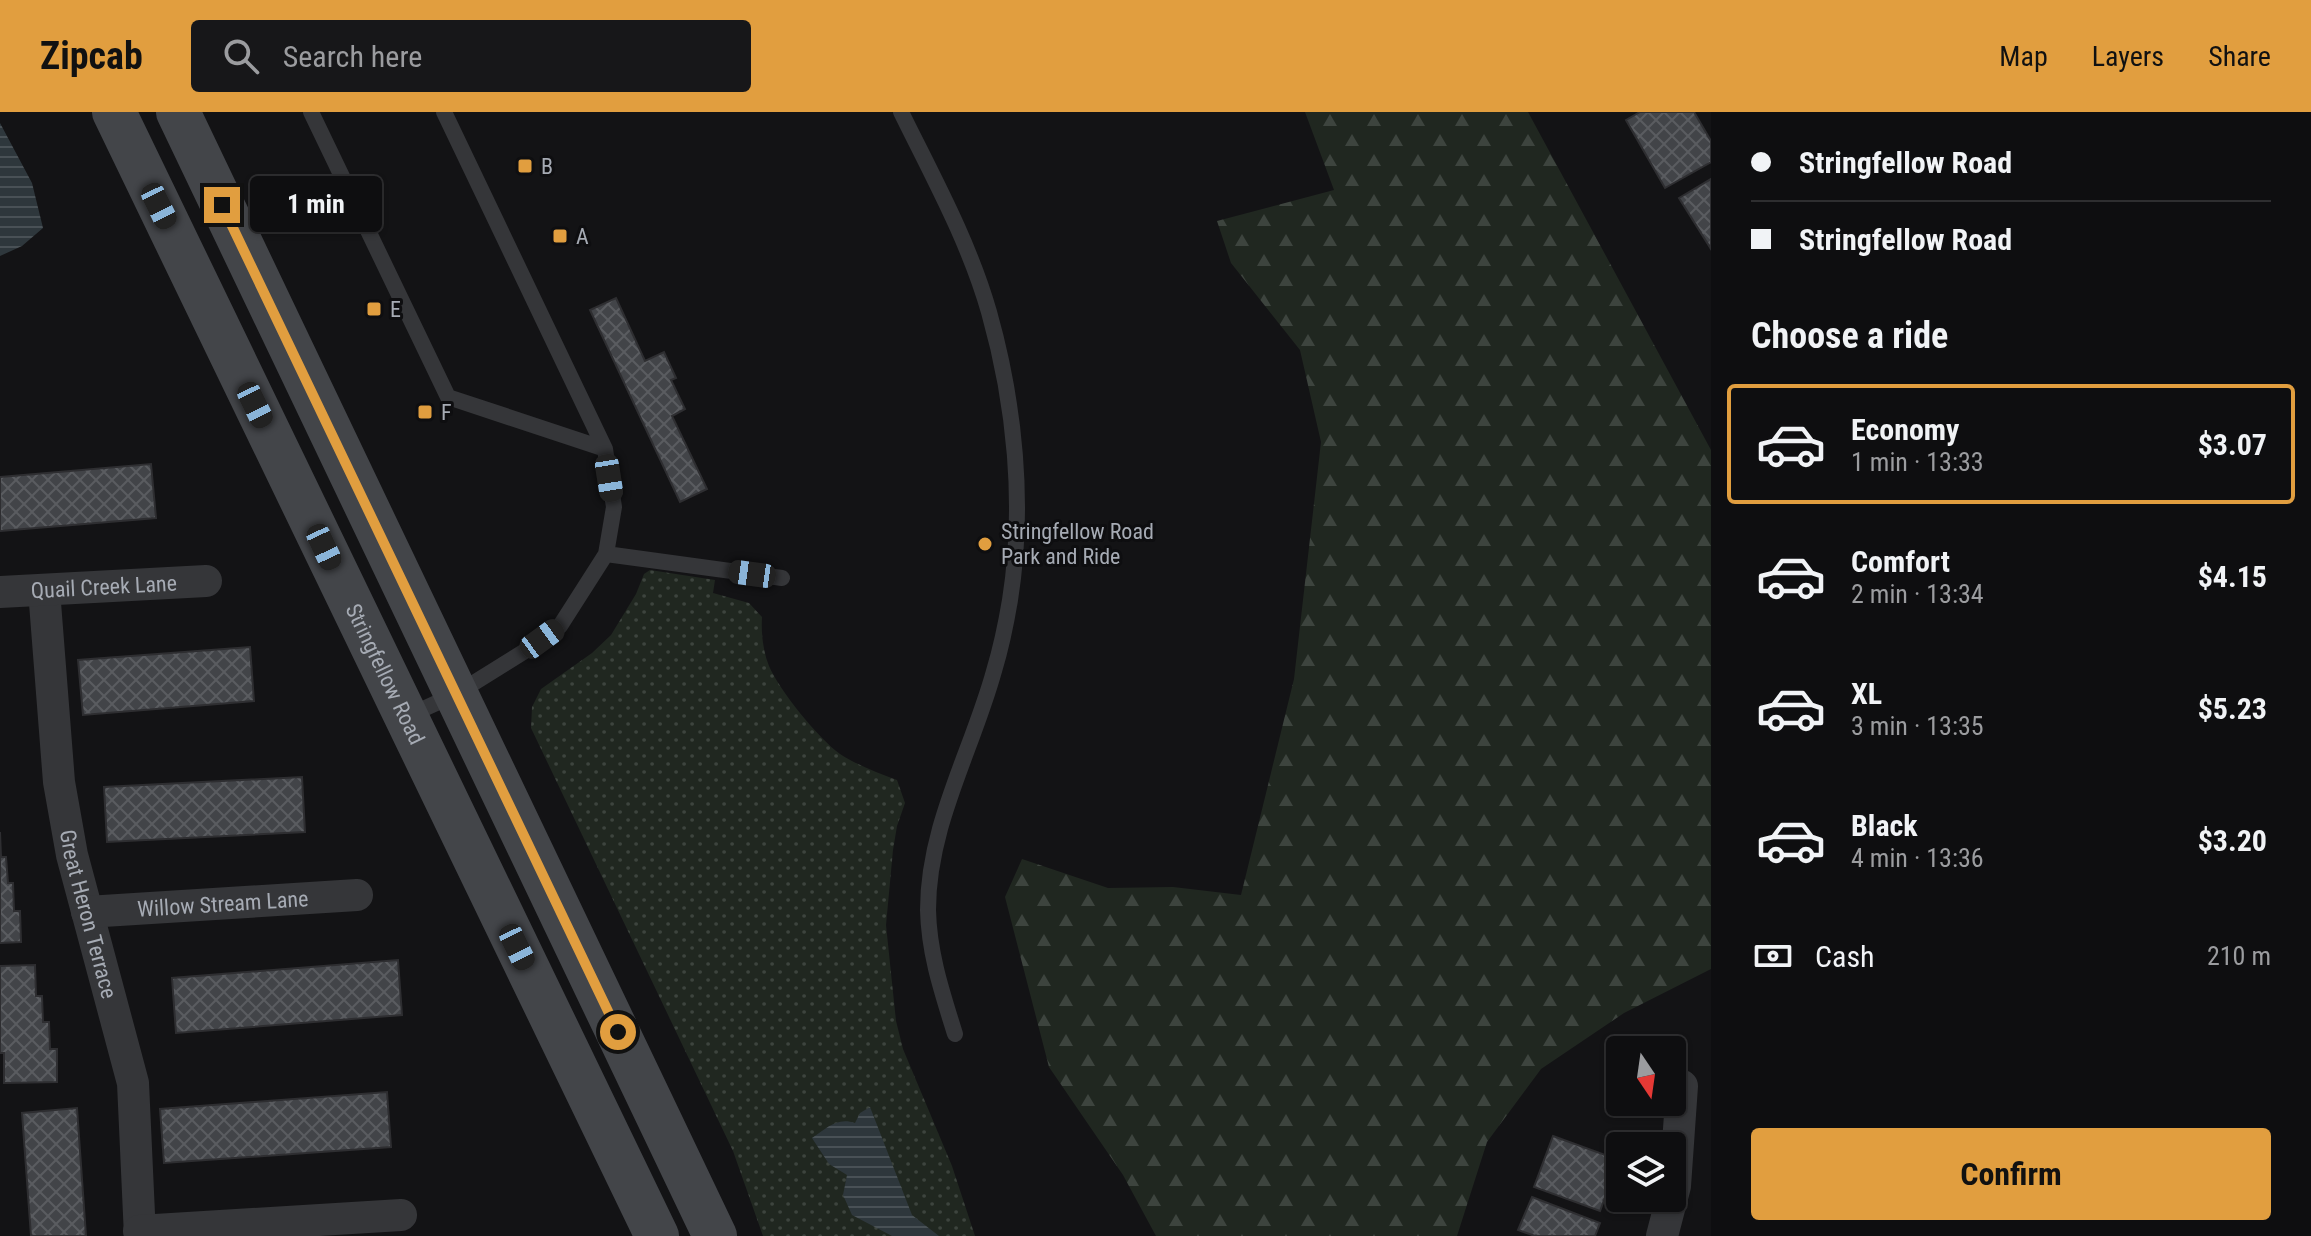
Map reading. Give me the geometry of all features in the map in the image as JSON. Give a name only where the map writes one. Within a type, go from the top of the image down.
[{"type":"main road","name":"Stringfellow Road","points":[[114,112],[657,1236]]},
{"type":"main road","points":[[178,112],[715,1236]]},
{"type":"street","name":"Quail Creek Lane","points":[[0,592],[206,581]]},
{"type":"street","name":"Great Heron Terrace","points":[[44,590],[59,782],[72,855],[133,1083],[140,1233]]},
{"type":"street","name":"Willow Stream Lane","points":[[87,912],[357,895]]},
{"type":"street","points":[[1662,1236],[1675,1186],[1680,1116]]},
{"type":"street","points":[[140,1233],[401,1215]]},
{"type":"lane","points":[[311,112],[448,397],[605,449]]},
{"type":"lane","points":[[406,718],[456,694],[560,626],[606,554],[614,507],[605,449],[444,112]]},
{"type":"lane","points":[[901,112],[968,254],[988,310],[1002,369],[1014,443],[1016,544],[1010,601],[994,672],[955,779],[934,851],[928,908],[932,956],[955,1034]]},
{"type":"lane","points":[[606,554],[782,578]]},
{"type":"green space","points":[[1305,112],[1528,112],[1711,450],[1711,969],[1624,1013],[1541,1069],[1487,1142],[1457,1236],[1156,1236],[1123,1175],[1049,1067],[1005,897],[1022,859],[1108,888],[1173,887],[1241,895],[1294,679],[1321,442],[1300,350],[1231,263],[1217,221],[1334,190]]},
{"type":"green space","points":[[650,570],[715,580],[713,593],[749,603],[762,617],[763,642],[769,666],[800,713],[840,754],[897,780],[905,803],[893,850],[886,925],[896,1021],[903,1049],[952,1166],[975,1236],[763,1236],[733,1151],[531,728],[532,707],[541,689],[592,653],[611,635],[636,594],[644,574]]},
{"type":"shaded area","points":[[0,123],[32,183],[43,228],[22,246],[0,256]]},
{"type":"shaded area","points":[[870,1107],[912,1215],[939,1236],[892,1236],[852,1215],[843,1195],[847,1175],[829,1164],[812,1138],[837,1122],[855,1123],[860,1113]]},
{"type":"building","points":[[1640,112],[1694,112],[1711,141],[1711,162],[1665,188],[1626,120]]},
{"type":"building","points":[[1711,179],[1711,249],[1679,198]]},
{"type":"building","points":[[616,298],[645,361],[664,352],[676,378],[671,380],[685,409],[672,416],[707,489],[680,502],[590,310]]},
{"type":"building","points":[[151,464],[156,518],[0,531],[0,477]]},
{"type":"building","points":[[250,647],[254,701],[83,715],[78,660]]},
{"type":"building","points":[[302,777],[305,832],[107,842],[104,787]]},
{"type":"building","points":[[0,832],[1,857],[6,857],[8,883],[13,883],[14,911],[20,911],[21,942],[0,943]]},
{"type":"building","points":[[398,960],[402,1015],[176,1033],[172,978]]},
{"type":"building","points":[[35,965],[36,996],[42,996],[43,1022],[49,1022],[50,1049],[57,1049],[57,1082],[4,1083],[4,1053],[0,1053],[0,966]]},
{"type":"building","points":[[387,1092],[391,1147],[164,1163],[160,1109]]},
{"type":"building","points":[[77,1108],[86,1236],[31,1236],[22,1113]]},
{"type":"building","points":[[1553,1136],[1606,1155],[1606,1195],[1600,1211],[1534,1187]]},
{"type":"building","points":[[1532,1197],[1600,1223],[1595,1236],[1535,1236],[1518,1230]]},
{"type":"place","name":"B","points":[[525,166]]},
{"type":"place","name":"A","points":[[560,236]]},
{"type":"place","name":"E","points":[[374,309]]},
{"type":"place","name":"F","points":[[425,412]]},
{"type":"place","name":"Stringfellow Road Park and Ride","points":[[985,544]]},
{"type":"route","points":[[222,205],[618,1032]]}]
